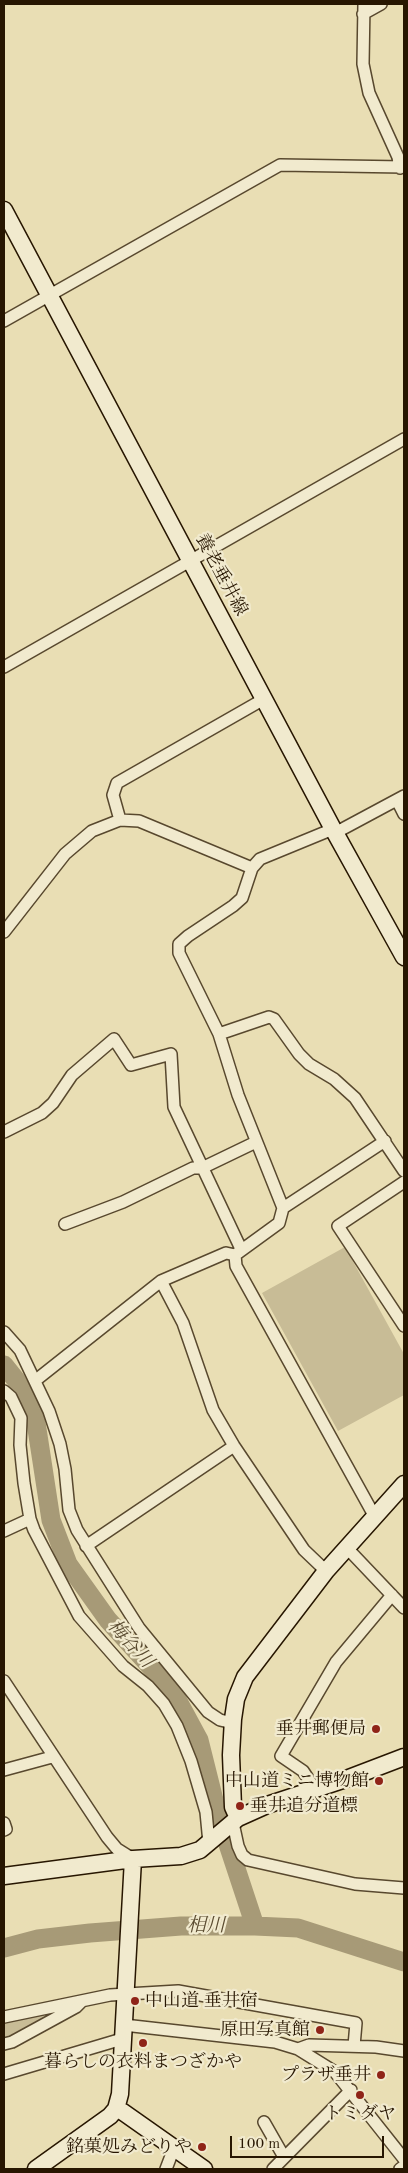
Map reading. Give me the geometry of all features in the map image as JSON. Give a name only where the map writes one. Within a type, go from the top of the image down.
[{"type":"main road","name":"養老垂井線","points":[[4,210],[334,831],[404,958]]},
{"type":"main road","points":[[234,1822],[232,1723],[236,1700],[245,1677],[326,1571],[404,1484]]},
{"type":"main road","points":[[4,1876],[133,1865],[181,1856],[211,1842],[234,1822],[268,1805],[404,1757]]},
{"type":"main road","points":[[36,2169],[110,2116],[116,2109],[120,2094],[133,1865]]},
{"type":"main road","points":[[116,2109],[204,2169]]},
{"type":"street","points":[[4,321],[280,165],[402,168],[369,93],[363,64],[364,9],[381,4]]},
{"type":"street","points":[[4,667],[404,439]]},
{"type":"street","points":[[120,820],[112,795],[117,782],[264,699]]},
{"type":"street","points":[[36,1380],[161,1280],[226,1253],[238,1252],[279,1223],[283,1208],[256,1142],[219,1034],[179,953],[179,944],[242,898],[252,868],[260,859],[334,831],[400,798],[404,814]]},
{"type":"street","points":[[4,932],[65,854],[92,831],[120,820],[139,821],[252,868]]},
{"type":"street","points":[[219,1034],[269,1017],[274,1018],[299,1054],[309,1064],[334,1079],[355,1098],[404,1171]]},
{"type":"street","points":[[4,1132],[42,1113],[53,1103],[72,1075],[114,1039],[131,1065],[171,1054],[174,1107],[238,1252],[236,1266],[375,1517]]},
{"type":"street","points":[[283,1208],[385,1141]]},
{"type":"street","points":[[65,1224],[123,1202],[193,1168],[202,1168],[256,1142]]},
{"type":"street","points":[[404,1182],[338,1226],[404,1326]]},
{"type":"street","points":[[161,1280],[183,1323],[210,1403],[234,1446],[304,1550],[326,1571]]},
{"type":"street","points":[[4,1332],[20,1350],[36,1380],[60,1444],[65,1469],[69,1510],[86,1546],[135,1622],[200,1702],[215,1717],[232,1723]]},
{"type":"street","points":[[4,1391],[11,1397],[21,1418],[20,1445],[30,1519],[79,1616],[122,1666],[148,1686],[164,1704],[178,1726],[192,1761],[211,1842]]},
{"type":"street","points":[[86,1546],[234,1446]]},
{"type":"street","points":[[4,1531],[30,1519]]},
{"type":"street","points":[[347,1548],[404,1608]]},
{"type":"street","points":[[315,1790],[303,1772],[281,1756],[336,1662],[392,1594]]},
{"type":"street","points":[[4,1681],[52,1757],[107,1837],[133,1865]]},
{"type":"street","points":[[4,1770],[52,1757]]},
{"type":"street","points":[[234,1822],[238,1846],[242,1855],[248,1860],[355,1884],[404,1888]]},
{"type":"street","points":[[4,1823],[6,1829],[4,1830]]},
{"type":"street","points":[[4,2017],[127,1990],[178,1991],[356,2023],[354,2046]]},
{"type":"street","points":[[4,2044],[76,2007],[82,2000]]},
{"type":"street","points":[[4,2074],[123,2032],[274,2042],[298,2049],[334,2072],[351,2090],[404,2159]]},
{"type":"street","points":[[298,2049],[309,2045],[354,2046],[404,2051]]},
{"type":"street","points":[[273,2169],[351,2090]]},
{"type":"street","points":[[264,2122],[284,2157]]},
{"type":"street","points":[[166,2169],[174,2148]]},
{"type":"street","points":[[400,2169],[404,2166]]},
{"type":"shaded area","points":[[345,1247],[404,1354],[404,1395],[338,1431],[262,1293]]},
{"type":"shaded area","points":[[71,2005],[4,2043],[4,2020]]},
{"type":"waterway","name":"梅谷川","points":[[4,1365],[16,1380],[35,1416],[51,1520],[68,1564],[108,1620],[172,1690],[199,1740],[216,1808],[255,1926]]},
{"type":"waterway","name":"相川","points":[[4,1948],[38,1939],[90,1933],[181,1926],[255,1926],[298,1928],[404,1962]]},
{"type":"place","name":"垂井郵便局","points":[[376,1729]]},
{"type":"place","name":"中山道ミニ博物館","points":[[379,1781]]},
{"type":"place","name":"垂井追分道標","points":[[240,1806]]},
{"type":"place","name":"中山道 垂井宿","points":[[135,2001]]},
{"type":"place","name":"原田写真館","points":[[320,2030]]},
{"type":"place","name":"暮らしの衣料まつざかや","points":[[143,2043]]},
{"type":"place","name":"プラザ垂井","points":[[381,2075]]},
{"type":"place","name":"トミダヤ","points":[[360,2095]]},
{"type":"place","name":"銘菓処みどりや","points":[[202,2147]]}]
